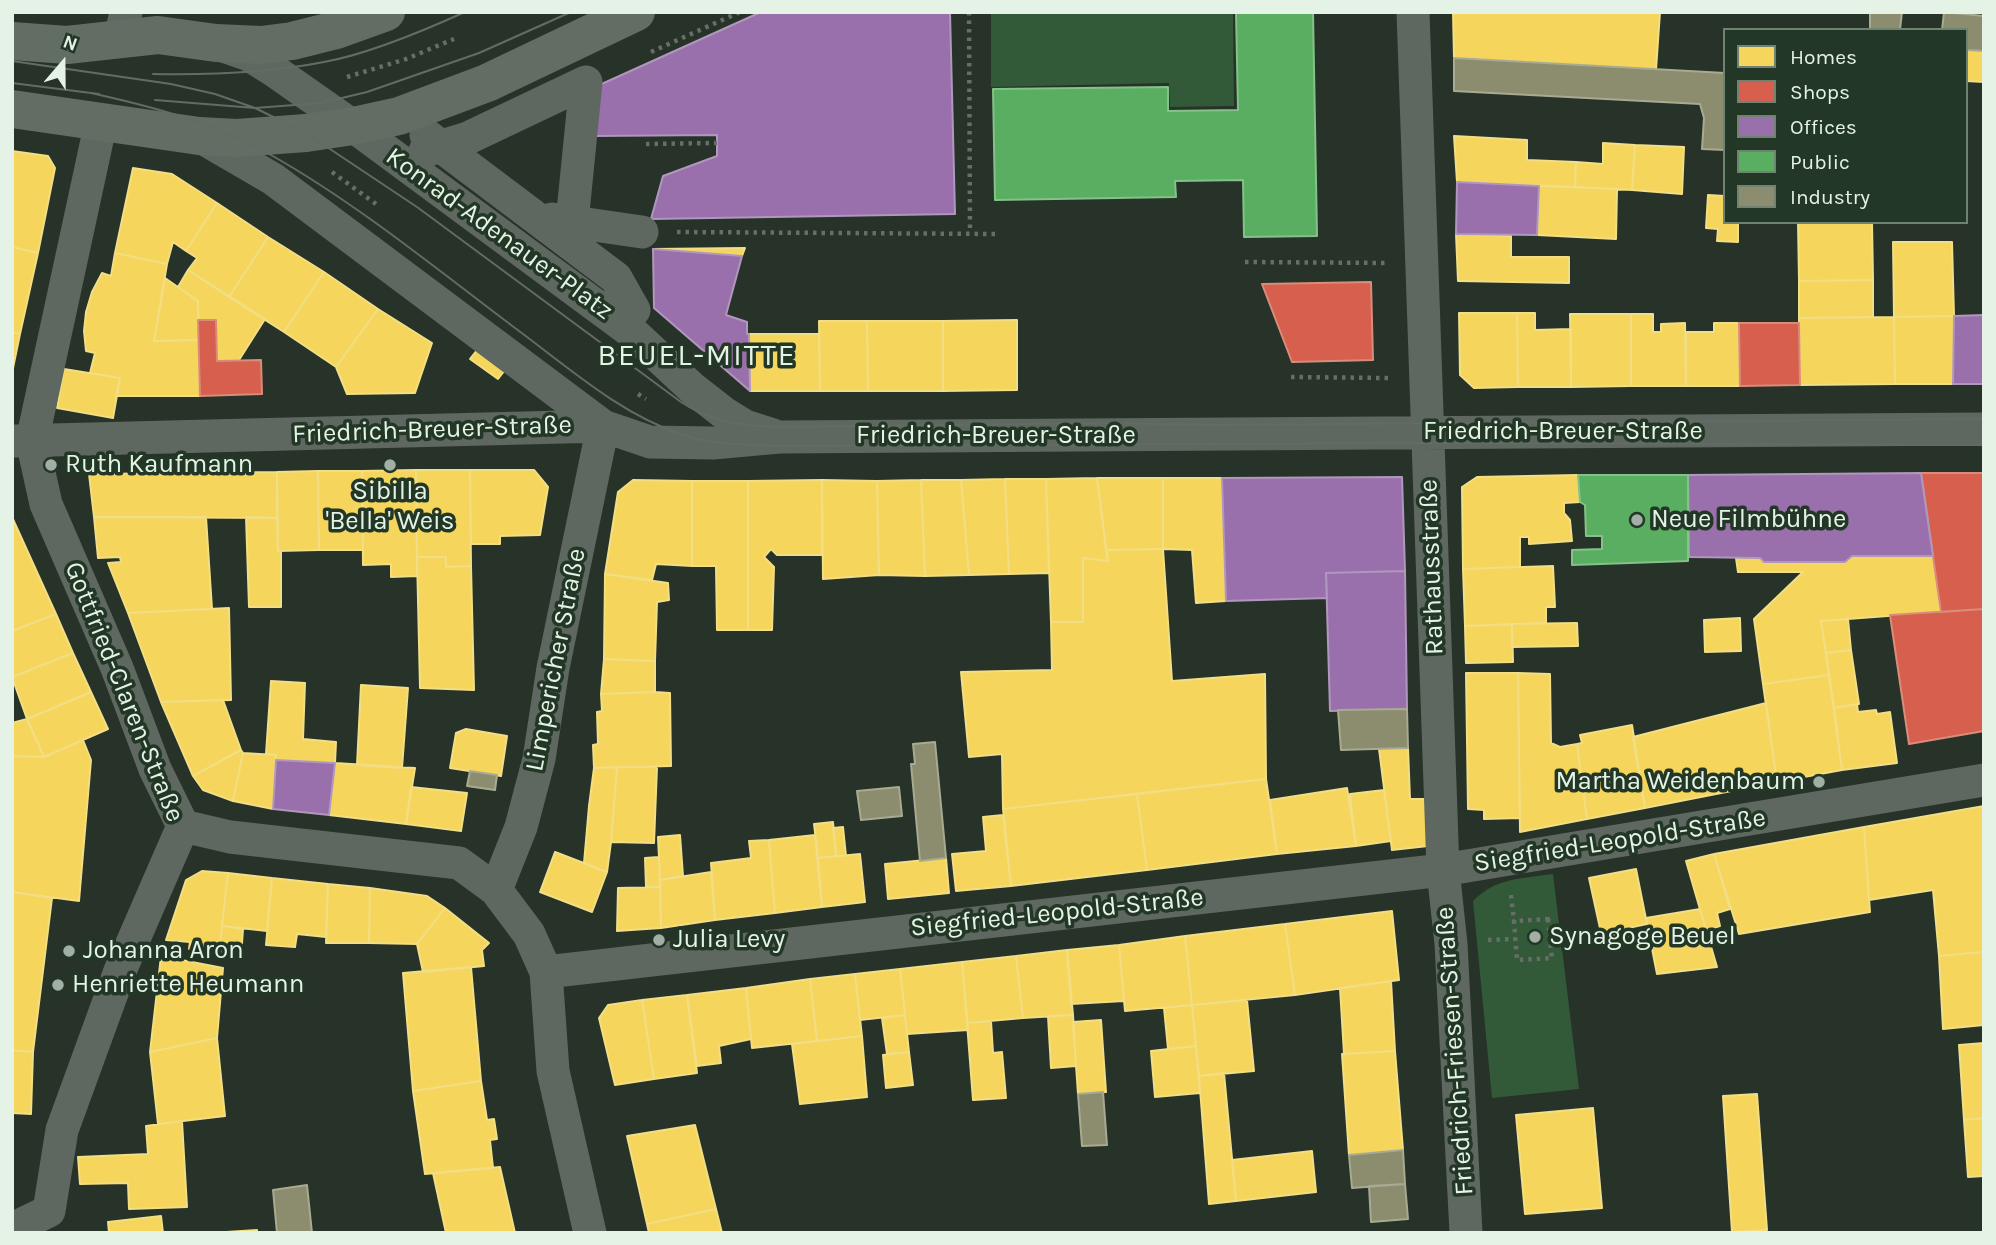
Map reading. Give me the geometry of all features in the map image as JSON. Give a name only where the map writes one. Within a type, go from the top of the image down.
[{"type":"main road","name":"Konrad-Adenauer-Platz","points":[[12,41],[67,46],[123,26],[158,35],[216,43],[261,45],[292,41],[336,30],[386,12]]},
{"type":"main road","name":"Konrad-Adenauer-Platz","points":[[12,108],[199,136],[237,138],[306,133],[353,126],[399,116],[487,83],[636,12]]},
{"type":"street","name":"Rathausstraße","points":[[1413,12],[1443,870]]},
{"type":"street","name":"Konrad-Adenauer-Platz","points":[[216,43],[249,55],[353,126],[633,333],[723,413],[745,426],[779,437]]},
{"type":"street","name":"Konrad-Adenauer-Platz","points":[[572,222],[586,82],[468,138],[430,144],[616,278],[634,310]]},
{"type":"street","name":"Gottfried-Claren-Straße","points":[[12,1229],[54,1222],[62,1130],[120,971],[183,826],[155,769],[117,668],[46,504],[22,441],[101,122]]},
{"type":"street","name":"Konrad-Adenauer-Platz","points":[[199,136],[273,179],[603,426]]},
{"type":"street","name":"Konrad-Adenauer-Platz","points":[[532,216],[631,231],[616,278]]},
{"type":"street","name":"Friedrich-Breuer-Straße","points":[[22,441],[603,426],[650,442],[713,443],[779,437],[1984,429]]},
{"type":"street","name":"Limpericher Straße","points":[[496,890],[521,827],[539,759],[553,668],[603,426]]},
{"type":"street","name":"Siegfried-Leopold-Straße","points":[[546,972],[1443,870],[1984,780]]},
{"type":"street","points":[[183,826],[230,837],[459,863],[496,890],[529,934],[546,972],[553,1071],[590,1233]]},
{"type":"street","name":"Friedrich-Friesen-Straße","points":[[1443,870],[1451,944],[1466,1233]]},
{"type":"path","points":[[643,56],[740,12]]},
{"type":"path","points":[[969,12],[970,233]]},
{"type":"path","points":[[346,77],[406,59],[454,39]]},
{"type":"path","points":[[646,144],[717,143]]},
{"type":"path","points":[[332,172],[376,204]]},
{"type":"path","points":[[631,231],[996,234]]},
{"type":"path","points":[[1244,262],[1422,263]]},
{"type":"path","points":[[1291,377],[1426,379]]},
{"type":"path","points":[[1548,919],[1552,958],[1517,960],[1515,939],[1514,921],[1548,919]]},
{"type":"green space","points":[[991,12],[1233,12],[1234,106],[1170,107],[1169,83],[991,87]]},
{"type":"green space","points":[[1553,874],[1579,1089],[1492,1098],[1473,901],[1500,883]]},
{"type":"building: Homes","points":[[1453,12],[1660,12],[1656,70],[1454,58]]},
{"type":"building: Homes","points":[[1968,50],[1984,51],[1984,82],[1968,81]]},
{"type":"building: Homes","points":[[1454,136],[1527,140],[1527,160],[1576,162],[1575,187],[1457,182]]},
{"type":"building: Homes","points":[[1603,143],[1635,145],[1632,190],[1575,187],[1576,162],[1603,164]]},
{"type":"building: Homes","points":[[1635,145],[1684,147],[1682,194],[1632,190]]},
{"type":"building: Homes","points":[[12,151],[48,156],[55,168],[38,253],[12,247]]},
{"type":"building: Homes","points":[[133,168],[172,174],[217,203],[186,251],[173,242],[167,264],[115,253]]},
{"type":"building: Homes","points":[[1539,186],[1617,189],[1616,239],[1537,235]]},
{"type":"building: Homes","points":[[1708,195],[1723,196],[1723,224],[1738,224],[1738,242],[1717,241],[1718,229],[1706,228]]},
{"type":"building: Homes","points":[[217,203],[268,237],[229,297],[188,270],[197,258],[186,251]]},
{"type":"building: Homes","points":[[1798,224],[1872,224],[1873,280],[1799,281]]},
{"type":"building: Homes","points":[[1456,234],[1511,236],[1511,257],[1569,257],[1569,283],[1458,281]]},
{"type":"building: Homes","points":[[268,237],[324,272],[284,332],[229,297]]},
{"type":"building: Homes","points":[[1893,242],[1952,242],[1954,316],[1894,317]]},
{"type":"building: Homes","points":[[12,247],[38,253],[20,334],[12,332]]},
{"type":"building: Homes","points":[[745,248],[742,256],[653,249]]},
{"type":"building: Homes","points":[[115,253],[167,264],[154,341],[199,340],[200,396],[116,396],[120,378],[90,373],[95,353],[86,351],[86,312],[102,273],[111,276]]},
{"type":"building: Homes","points":[[188,270],[265,319],[239,360],[217,361],[216,320],[198,320],[198,301],[178,287]]},
{"type":"building: Homes","points":[[324,272],[378,309],[336,367],[284,332]]},
{"type":"building: Homes","points":[[165,278],[198,301],[199,340],[154,341]]},
{"type":"building: Homes","points":[[1873,280],[1873,317],[1799,318],[1799,281]]},
{"type":"building: Homes","points":[[378,309],[432,343],[415,393],[347,394],[336,367]]},
{"type":"building: Homes","points":[[1459,313],[1517,313],[1518,387],[1474,388],[1460,375]]},
{"type":"building: Homes","points":[[1517,313],[1535,313],[1535,330],[1571,329],[1571,387],[1518,387]]},
{"type":"building: Homes","points":[[1570,314],[1631,314],[1631,386],[1571,387]]},
{"type":"building: Homes","points":[[1631,314],[1653,314],[1653,332],[1661,332],[1661,324],[1685,323],[1686,386],[1631,386]]},
{"type":"building: Homes","points":[[1954,316],[1953,384],[1895,384],[1894,317]]},
{"type":"building: Homes","points":[[1894,317],[1895,384],[1800,385],[1799,318]]},
{"type":"building: Homes","points":[[1017,320],[1017,390],[943,391],[943,321]]},
{"type":"building: Homes","points":[[819,321],[867,321],[868,391],[820,391]]},
{"type":"building: Homes","points":[[867,321],[943,321],[943,391],[868,391]]},
{"type":"building: Homes","points":[[1714,323],[1739,323],[1740,386],[1686,386],[1686,332],[1714,332]]},
{"type":"building: Homes","points":[[12,332],[20,334],[12,373]]},
{"type":"building: Homes","points":[[749,334],[819,334],[820,391],[750,391]]},
{"type":"building: Homes","points":[[477,350],[505,370],[498,379],[470,359]]},
{"type":"building: Homes","points":[[64,369],[120,378],[113,418],[57,408]]},
{"type":"building: Homes","points":[[416,470],[417,576],[391,577],[391,564],[363,565],[362,471]]},
{"type":"building: Homes","points":[[416,470],[470,470],[471,566],[446,567],[446,557],[417,557]]},
{"type":"building: Homes","points":[[470,470],[534,470],[548,487],[540,535],[500,536],[500,544],[471,544]]},
{"type":"building: Homes","points":[[318,471],[362,471],[363,550],[319,550]]},
{"type":"building: Homes","points":[[318,471],[319,550],[278,551],[277,472]]},
{"type":"building: Homes","points":[[277,472],[277,518],[94,517],[89,474]]},
{"type":"building: Homes","points":[[1578,475],[1580,502],[1564,503],[1564,513],[1570,520],[1572,541],[1529,544],[1529,537],[1520,537],[1520,567],[1463,569],[1462,487],[1477,477]]},
{"type":"building: Homes","points":[[1097,478],[1108,561],[1083,558],[1083,622],[1051,622],[1046,479]]},
{"type":"building: Homes","points":[[1097,478],[1163,478],[1163,549],[1106,550]]},
{"type":"building: Homes","points":[[1163,478],[1222,478],[1226,601],[1196,603],[1192,550],[1163,549]]},
{"type":"building: Homes","points":[[1005,479],[1009,574],[969,575],[961,480]]},
{"type":"building: Homes","points":[[1005,479],[1046,479],[1049,573],[1009,574]]},
{"type":"building: Homes","points":[[633,480],[692,481],[692,566],[656,564],[652,580],[605,574],[618,492]]},
{"type":"building: Homes","points":[[822,480],[822,555],[777,555],[771,549],[764,557],[774,567],[772,630],[748,630],[748,481]]},
{"type":"building: Homes","points":[[822,480],[877,481],[879,575],[823,579]]},
{"type":"building: Homes","points":[[921,480],[925,576],[879,575],[877,481]]},
{"type":"building: Homes","points":[[921,480],[961,480],[969,575],[925,576]]},
{"type":"building: Homes","points":[[692,481],[748,481],[748,630],[717,630],[716,566],[692,566]]},
{"type":"building: Homes","points":[[12,517],[56,614],[12,631]]},
{"type":"building: Homes","points":[[94,517],[206,517],[212,609],[128,613],[108,563],[121,562],[120,557],[98,558]]},
{"type":"building: Homes","points":[[246,517],[277,518],[278,551],[281,551],[281,607],[249,607]]},
{"type":"building: Homes","points":[[1163,549],[1172,681],[1265,674],[1266,779],[1003,809],[1002,754],[969,757],[961,672],[1052,670],[1051,622],[1083,622],[1083,558],[1108,561],[1106,550]]},
{"type":"building: Homes","points":[[1852,556],[1933,556],[1941,612],[1821,621],[1829,675],[1763,684],[1754,619],[1803,572],[1738,572],[1736,558],[1760,558],[1764,562],[1845,562]]},
{"type":"building: Homes","points":[[417,557],[446,557],[446,567],[471,566],[474,690],[420,688]]},
{"type":"building: Homes","points":[[1553,566],[1555,607],[1546,607],[1546,623],[1465,626],[1463,569]]},
{"type":"building: Homes","points":[[605,574],[668,583],[669,600],[657,602],[655,661],[604,659]]},
{"type":"building: Homes","points":[[229,608],[231,700],[161,702],[128,613]]},
{"type":"building: Homes","points":[[56,614],[73,653],[12,677],[12,631]]},
{"type":"building: Homes","points":[[1740,618],[1741,651],[1705,652],[1704,620]]},
{"type":"building: Homes","points":[[1848,619],[1851,650],[1826,653],[1821,621]]},
{"type":"building: Homes","points":[[1577,623],[1578,646],[1512,647],[1512,624]]},
{"type":"building: Homes","points":[[1512,624],[1513,662],[1466,663],[1465,626]]},
{"type":"building: Homes","points":[[1851,650],[1859,704],[1834,708],[1826,653]]},
{"type":"building: Homes","points":[[73,653],[91,692],[27,719],[12,677]]},
{"type":"building: Homes","points":[[604,659],[655,661],[655,692],[601,694]]},
{"type":"building: Homes","points":[[1466,673],[1518,673],[1520,818],[1484,819],[1484,810],[1468,809]]},
{"type":"building: Homes","points":[[1518,673],[1550,674],[1551,743],[1560,747],[1577,744],[1587,819],[1520,832]]},
{"type":"building: Homes","points":[[1829,675],[1842,770],[1777,782],[1763,684]]},
{"type":"building: Homes","points":[[271,681],[305,683],[303,739],[336,742],[335,763],[276,760],[276,755],[266,754]]},
{"type":"building: Homes","points":[[361,685],[408,688],[402,768],[357,765]]},
{"type":"building: Homes","points":[[91,692],[108,729],[44,757],[27,719]]},
{"type":"building: Homes","points":[[670,693],[671,766],[594,768],[593,745],[598,744],[597,712],[602,711],[601,694]]},
{"type":"building: Homes","points":[[223,700],[241,750],[193,776],[161,702]]},
{"type":"building: Homes","points":[[1766,703],[1777,782],[1645,808],[1633,737]]},
{"type":"building: Homes","points":[[1857,704],[1858,712],[1890,712],[1897,763],[1842,770],[1834,708]]},
{"type":"building: Homes","points":[[27,719],[44,757],[12,756],[12,723]]},
{"type":"building: Homes","points":[[1632,725],[1645,808],[1587,819],[1577,744],[1582,743],[1580,735]]},
{"type":"building: Homes","points":[[466,729],[507,736],[501,776],[450,768],[456,733]]},
{"type":"building: Homes","points":[[83,740],[91,760],[79,901],[12,892],[12,756],[44,757]]},
{"type":"building: Homes","points":[[1408,748],[1410,799],[1425,799],[1428,846],[1392,850],[1379,749]]},
{"type":"building: Homes","points":[[241,750],[243,753],[233,801],[203,790],[193,776]]},
{"type":"building: Homes","points":[[243,753],[276,755],[273,809],[233,801]]},
{"type":"building: Homes","points":[[335,763],[415,768],[406,824],[329,815]]},
{"type":"building: Homes","points":[[617,767],[607,872],[584,863],[589,806],[594,768]]},
{"type":"building: Homes","points":[[617,767],[657,767],[654,843],[611,842]]},
{"type":"building: Homes","points":[[1266,779],[1277,854],[1147,870],[1137,794]]},
{"type":"building: Homes","points":[[411,787],[467,793],[461,831],[406,824]]},
{"type":"building: Homes","points":[[1347,788],[1356,846],[1277,854],[1270,800]]},
{"type":"building: Homes","points":[[1384,790],[1391,841],[1356,846],[1350,794]]},
{"type":"building: Homes","points":[[1137,794],[1147,870],[1011,886],[1003,809]]},
{"type":"building: Homes","points":[[1984,806],[1984,952],[1939,956],[1933,890],[1869,900],[1864,827]]},
{"type":"building: Homes","points":[[1003,815],[1011,886],[956,891],[952,854],[986,851],[983,817]]},
{"type":"building: Homes","points":[[833,822],[836,856],[818,858],[814,824]]},
{"type":"building: Homes","points":[[843,827],[846,856],[836,856],[833,828]]},
{"type":"building: Homes","points":[[1864,827],[1870,912],[1739,934],[1714,854]]},
{"type":"building: Homes","points":[[680,835],[683,876],[660,880],[658,837]]},
{"type":"building: Homes","points":[[815,835],[822,907],[775,913],[769,840]]},
{"type":"building: Homes","points":[[769,840],[775,913],[715,920],[711,863],[751,858],[749,841]]},
{"type":"building: Homes","points":[[555,852],[607,872],[592,912],[540,892]]},
{"type":"building: Homes","points":[[860,854],[865,902],[822,907],[818,858]]},
{"type":"building: Homes","points":[[1714,854],[1730,909],[1717,913],[1720,926],[1706,930],[1686,861]]},
{"type":"building: Homes","points":[[659,857],[660,887],[646,887],[645,858]]},
{"type":"building: Homes","points":[[946,858],[949,893],[888,899],[885,864]]},
{"type":"building: Homes","points":[[1636,869],[1647,924],[1628,928],[1630,936],[1603,942],[1589,878]]},
{"type":"building: Homes","points":[[202,871],[228,873],[219,953],[189,949],[190,942],[166,940],[186,880]]},
{"type":"building: Homes","points":[[711,872],[715,920],[661,928],[660,880]]},
{"type":"building: Homes","points":[[228,873],[272,878],[267,931],[222,926]]},
{"type":"building: Homes","points":[[272,878],[328,884],[326,937],[297,934],[295,947],[266,945]]},
{"type":"building: Homes","points":[[328,884],[370,888],[369,943],[326,943]]},
{"type":"building: Homes","points":[[660,887],[661,928],[617,931],[618,888]]},
{"type":"building: Homes","points":[[370,888],[427,896],[445,908],[417,944],[369,943]]},
{"type":"building: Homes","points":[[12,892],[52,898],[33,1052],[12,1050]]},
{"type":"building: Homes","points":[[445,908],[489,943],[482,950],[484,966],[423,972],[417,944]]},
{"type":"building: Homes","points":[[1700,909],[1717,967],[1657,974],[1646,918]]},
{"type":"building: Homes","points":[[1392,911],[1399,980],[1295,995],[1285,924]]},
{"type":"building: Homes","points":[[1285,924],[1295,995],[1192,1005],[1185,936]]},
{"type":"building: Homes","points":[[222,926],[243,929],[241,958],[219,956]]},
{"type":"building: Homes","points":[[1185,936],[1192,1005],[1125,1011],[1119,945]]},
{"type":"building: Homes","points":[[1119,945],[1124,1001],[1071,1004],[1067,950]]},
{"type":"building: Homes","points":[[1067,950],[1073,1015],[1023,1018],[1016,956]]},
{"type":"building: Homes","points":[[1984,952],[1984,1025],[1943,1029],[1939,956]]},
{"type":"building: Homes","points":[[161,956],[223,968],[217,1038],[150,1052]]},
{"type":"building: Homes","points":[[1016,956],[1023,1018],[967,1023],[962,962]]},
{"type":"building: Homes","points":[[962,962],[968,1030],[907,1034],[900,969]]},
{"type":"building: Homes","points":[[471,967],[481,1081],[413,1091],[403,973]]},
{"type":"building: Homes","points":[[900,969],[905,1015],[860,1020],[855,974]]},
{"type":"building: Homes","points":[[855,974],[862,1036],[817,1041],[810,979]]},
{"type":"building: Homes","points":[[810,979],[817,1041],[752,1048],[746,988]]},
{"type":"building: Homes","points":[[1391,981],[1395,1051],[1344,1054],[1340,988]]},
{"type":"building: Homes","points":[[746,988],[751,1039],[719,1046],[721,1063],[697,1066],[687,995]]},
{"type":"building: Homes","points":[[687,995],[697,1073],[654,1079],[642,1000]]},
{"type":"building: Homes","points":[[642,1000],[654,1079],[615,1085],[599,1018],[608,1005]]},
{"type":"building: Homes","points":[[1247,1000],[1254,1071],[1199,1076],[1192,1005]]},
{"type":"building: Homes","points":[[1192,1005],[1196,1046],[1168,1049],[1164,1008]]},
{"type":"building: Homes","points":[[905,1015],[909,1052],[887,1054],[882,1018]]},
{"type":"building: Homes","points":[[1073,1015],[1076,1066],[1051,1068],[1048,1016]]},
{"type":"building: Homes","points":[[1101,1020],[1106,1092],[1078,1094],[1073,1022]]},
{"type":"building: Homes","points":[[991,1021],[993,1053],[1002,1052],[1006,1098],[973,1100],[967,1023]]},
{"type":"building: Homes","points":[[862,1036],[867,1097],[800,1104],[792,1044]]},
{"type":"building: Homes","points":[[217,1038],[225,1116],[158,1124],[150,1052]]},
{"type":"building: Homes","points":[[1984,1043],[1984,1118],[1964,1120],[1959,1045]]},
{"type":"building: Homes","points":[[1196,1046],[1200,1093],[1155,1097],[1151,1051]]},
{"type":"building: Homes","points":[[12,1050],[33,1052],[31,1114],[12,1113]]},
{"type":"building: Homes","points":[[1395,1051],[1403,1150],[1349,1155],[1342,1054]]},
{"type":"building: Homes","points":[[909,1052],[913,1085],[886,1088],[883,1055]]},
{"type":"building: Homes","points":[[1224,1073],[1236,1201],[1209,1204],[1199,1076]]},
{"type":"building: Homes","points":[[481,1081],[487,1120],[494,1119],[497,1139],[490,1140],[493,1168],[425,1174],[413,1091]]},
{"type":"building: Homes","points":[[1757,1094],[1767,1230],[1732,1232],[1723,1096]]},
{"type":"building: Homes","points":[[1593,1108],[1602,1208],[1525,1214],[1516,1115]]},
{"type":"building: Homes","points":[[1984,1118],[1984,1176],[1968,1177],[1964,1120]]},
{"type":"building: Homes","points":[[182,1121],[187,1207],[129,1209],[128,1183],[80,1184],[78,1157],[148,1154],[146,1126]]},
{"type":"building: Homes","points":[[695,1125],[716,1209],[647,1224],[627,1136]]},
{"type":"building: Homes","points":[[1312,1151],[1316,1192],[1236,1201],[1232,1160]]},
{"type":"building: Homes","points":[[500,1167],[515,1233],[446,1233],[433,1173]]},
{"type":"building: Homes","points":[[716,1209],[722,1233],[649,1233],[647,1224]]},
{"type":"building: Homes","points":[[161,1216],[163,1233],[109,1233],[108,1222]]},
{"type":"building: Homes","points":[[257,1230],[257,1233],[211,1233]]},
{"type":"building: Shops","points":[[1371,282],[1373,360],[1292,362],[1262,284]]},
{"type":"building: Shops","points":[[198,320],[216,320],[217,361],[261,360],[262,394],[200,396]]},
{"type":"building: Shops","points":[[1739,323],[1799,323],[1800,385],[1740,386]]},
{"type":"building: Shops","points":[[1921,473],[1984,473],[1984,609],[1941,612]]},
{"type":"building: Shops","points":[[1984,609],[1984,731],[1909,744],[1890,615]]},
{"type":"building: Offices","points":[[761,12],[950,12],[955,214],[651,219],[663,176],[717,156],[717,135],[594,136],[595,87]]},
{"type":"building: Offices","points":[[1457,182],[1539,186],[1537,235],[1456,234]]},
{"type":"building: Offices","points":[[653,249],[742,256],[726,315],[747,322],[750,391],[654,308]]},
{"type":"building: Offices","points":[[1984,315],[1984,384],[1953,384],[1954,316]]},
{"type":"building: Offices","points":[[1921,473],[1933,556],[1852,556],[1845,562],[1764,562],[1760,558],[1689,557],[1688,475]]},
{"type":"building: Offices","points":[[1402,477],[1405,571],[1326,573],[1327,598],[1226,601],[1222,478]]},
{"type":"building: Offices","points":[[1405,571],[1407,709],[1330,711],[1326,573]]},
{"type":"building: Offices","points":[[276,760],[335,763],[329,815],[273,809]]},
{"type":"building: Public","points":[[1236,12],[1313,12],[1317,236],[1244,237],[1243,180],[1175,181],[1176,197],[995,200],[993,89],[1168,87],[1168,111],[1238,110]]},
{"type":"building: Public","name":"Neue Filmbühne","points":[[1578,475],[1688,475],[1688,561],[1572,565],[1572,550],[1602,549],[1602,536],[1586,536],[1585,505],[1580,502]]},
{"type":"building: Industry","points":[[1870,12],[1902,12],[1900,28],[1870,28]]},
{"type":"building: Industry","points":[[1944,12],[1984,16],[1984,51],[1968,50],[1968,28],[1942,28]]},
{"type":"building: Industry","points":[[1454,58],[1723,73],[1723,150],[1702,149],[1704,118],[1700,104],[1454,91]]},
{"type":"building: Industry","points":[[1407,709],[1408,748],[1341,750],[1338,710]]},
{"type":"building: Industry","points":[[935,742],[946,858],[920,861],[911,764],[915,764],[913,744]]},
{"type":"building: Industry","points":[[470,771],[497,775],[495,790],[467,786]]},
{"type":"building: Industry","points":[[899,787],[902,816],[861,820],[857,791]]},
{"type":"building: Industry","points":[[1103,1092],[1107,1145],[1082,1146],[1078,1094]]},
{"type":"building: Industry","points":[[1403,1150],[1405,1184],[1352,1188],[1349,1155]]},
{"type":"building: Industry","points":[[1405,1184],[1408,1219],[1371,1222],[1369,1186]]},
{"type":"building: Industry","points":[[307,1185],[312,1233],[277,1233],[273,1190]]},
{"type":"tram line","points":[[153,74],[282,69],[324,62],[377,48],[465,12]]},
{"type":"tram line","points":[[155,100],[255,108],[321,103],[367,92],[479,53],[571,12]]},
{"type":"tram line","points":[[12,61],[171,84],[215,94],[255,108],[306,133],[417,207],[681,402],[704,415],[729,422],[781,427],[1984,419]]},
{"type":"tram line","points":[[12,83],[99,94]]},
{"type":"tram line","points":[[91,93],[184,117],[271,155],[371,220],[603,394],[662,427],[706,441],[778,446],[1428,443],[1984,445]]},
{"type":"place","name":"Ruth Kaufmann","points":[[51,465]]},
{"type":"place","name":"Sibilla 'Bella' Weis","points":[[390,465]]},
{"type":"place","name":"Neue Filmbühne","points":[[1637,520]]},
{"type":"place","name":"Martha Weidenbaum","points":[[1819,782]]},
{"type":"place","name":"Synagoge Beuel","points":[[1535,937]]},
{"type":"place","name":"Julia Levy","points":[[659,940]]},
{"type":"place","name":"Johanna Aron","points":[[69,951]]},
{"type":"place","name":"Henriette Heumann","points":[[58,985]]},
{"type":"district","name":"BEUEL-MITTE","points":[[697,356]]}]
